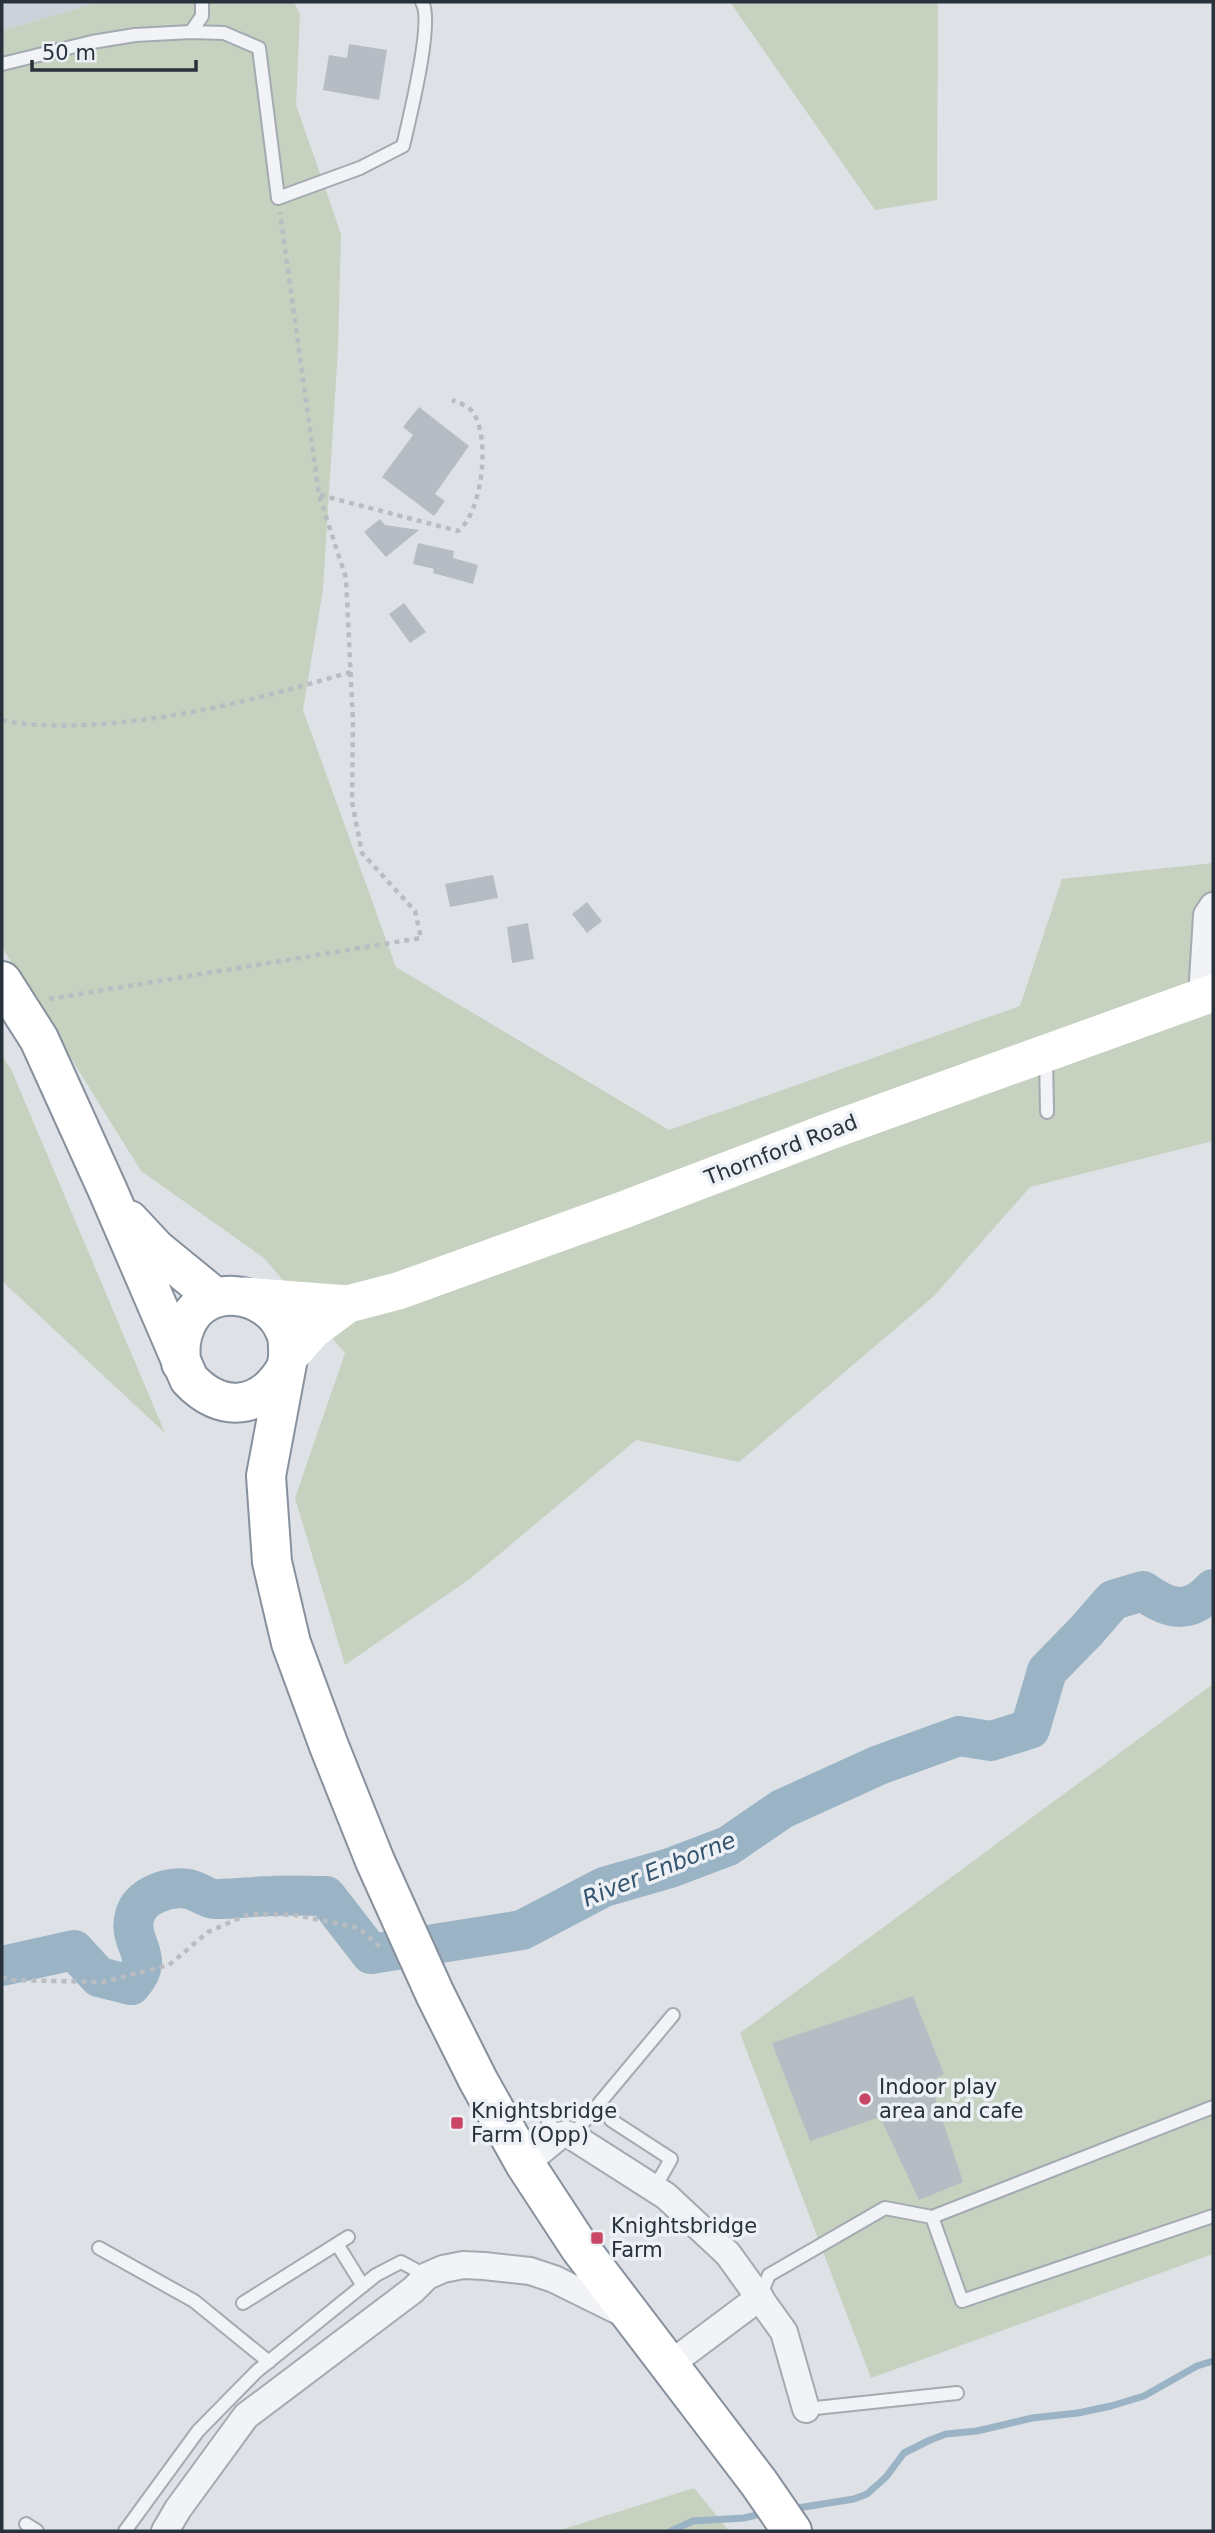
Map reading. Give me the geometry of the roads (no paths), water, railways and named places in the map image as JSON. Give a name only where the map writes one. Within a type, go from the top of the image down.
[{"type":"highway","points":[[9,993],[39,1039],[108,1191],[188,1379],[201,1393],[218,1401],[237,1404],[263,1396],[277,1383],[287,1363]]},
{"type":"highway","points":[[108,1191],[132,1223],[183,1273],[231,1297],[263,1303],[274,1312],[285,1328],[288,1338],[287,1363],[266,1476],[272,1562],[291,1643],[375,1861],[435,1994],[478,2080],[525,2164],[580,2248],[759,2483],[792,2531]]},
{"type":"highway","points":[[181,1363],[180,1345],[186,1323],[198,1308],[231,1297]]},
{"type":"highway","points":[[218,1401],[243,1431],[266,1476]]},
{"type":"street","points":[[1207,995],[1207,915],[1213,906]]},
{"type":"street","name":"Thornford Road","points":[[231,1297],[348,1304],[408,1288],[1207,995]]},
{"type":"street","name":"Thornford Road","points":[[287,1363],[313,1330],[348,1304]]},
{"type":"street","points":[[525,2164],[560,2131],[666,2196],[728,2255],[784,2332],[806,2409]]},
{"type":"street","points":[[530,2271],[559,2263],[580,2248]]},
{"type":"street","points":[[165,2531],[246,2416],[413,2290],[427,2276],[463,2265],[530,2271],[571,2286],[636,2320]]},
{"type":"street","points":[[669,2365],[760,2297]]},
{"type":"lane","points":[[191,32],[202,16],[202,2]]},
{"type":"lane","points":[[2,64],[92,41],[135,34],[224,33],[259,48],[278,198],[360,168],[403,146],[423,47],[425,8],[422,2]]},
{"type":"lane","points":[[1046,1052],[1047,1112]]},
{"type":"lane","points":[[560,2131],[673,2015]]},
{"type":"lane","points":[[760,2297],[769,2275],[885,2208],[932,2217],[1213,2107]]},
{"type":"lane","points":[[611,2120],[671,2159],[654,2189]]},
{"type":"lane","points":[[932,2217],[962,2301],[1213,2216]]},
{"type":"lane","points":[[243,2303],[342,2241],[363,2286]]},
{"type":"lane","points":[[99,2248],[194,2301],[269,2362]]},
{"type":"lane","points":[[125,2531],[198,2431],[269,2362],[376,2275],[401,2262],[427,2276]]},
{"type":"lane","points":[[806,2409],[957,2393]]},
{"type":"lane","points":[[26,2524],[37,2531]]},
{"type":"waterway","name":"River Enborne","points":[[2,1966],[74,1950],[99,1977],[131,1985],[142,1966],[133,1925],[138,1908],[157,1893],[181,1888],[214,1899],[326,1896],[371,1954],[522,1930],[604,1887],[670,1868],[728,1846],[782,1809],[879,1765],[959,1736],[991,1741],[1030,1729],[1047,1671],[1113,1600],[1143,1591],[1170,1606],[1179,1607],[1196,1603],[1213,1589]]},
{"type":"waterway","points":[[791,2509],[854,2499],[867,2494],[886,2477],[904,2453],[946,2434],[977,2431],[1032,2418],[1111,2406],[1144,2396],[1197,2366],[1213,2361]]},
{"type":"waterway","points":[[671,2531],[693,2521],[744,2518],[765,2513]]},
{"type":"place","name":"Indoor play area and cafe","points":[[865,2099]]},
{"type":"place","name":"Knightsbridge Farm (Opp)","points":[[457,2123]]},
{"type":"place","name":"Knightsbridge Farm","points":[[597,2238]]}]
